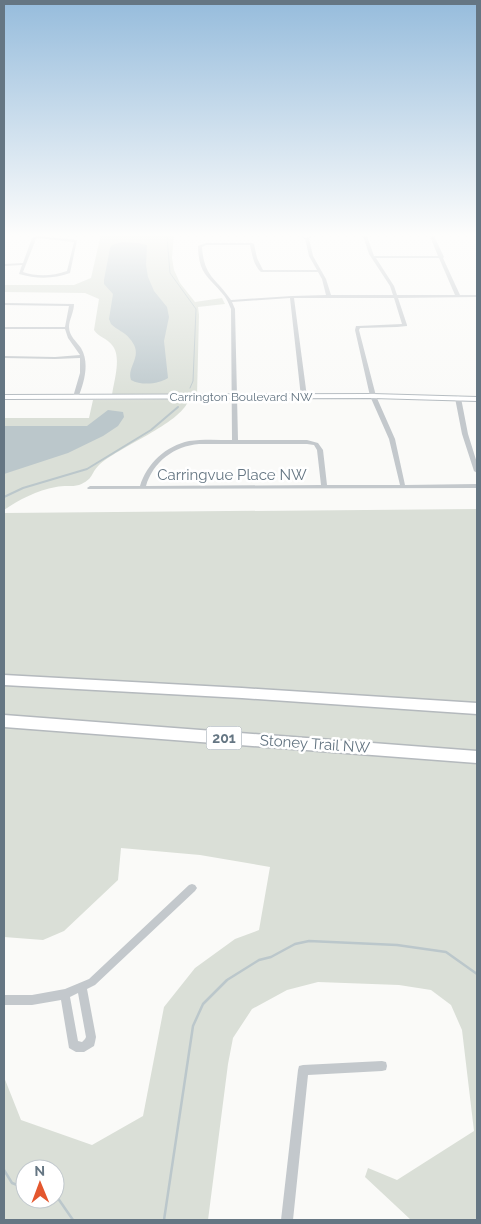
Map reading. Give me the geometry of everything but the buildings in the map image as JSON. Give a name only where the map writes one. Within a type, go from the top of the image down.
[{"type":"highway","points":[[4,673],[168,684],[220,692]]},
{"type":"highway","points":[[4,680],[477,707]]},
{"type":"highway","name":"Stoney Trail NW","points":[[4,721],[477,758]]},
{"type":"highway","points":[[4,729],[80,727]]},
{"type":"street","points":[[222,291],[230,301],[234,317],[235,442]]},
{"type":"street","points":[[327,291],[328,297]]},
{"type":"street","points":[[394,291],[405,325],[358,327],[373,396],[392,439],[402,487]]},
{"type":"street","points":[[456,291],[458,296]]},
{"type":"street","points":[[230,301],[292,297],[477,296]]},
{"type":"street","points":[[292,297],[304,397]]},
{"type":"street","points":[[4,304],[72,305],[67,328],[70,340],[80,350],[84,362],[76,397]]},
{"type":"street","points":[[4,328],[67,328]]},
{"type":"street","points":[[4,357],[55,358],[82,356]]},
{"type":"street","name":"Carrington Boulevard NW","points":[[4,397],[373,396],[477,399]]},
{"type":"street","points":[[458,398],[477,471]]},
{"type":"street","name":"Carringvue Place NW","points":[[324,487],[320,450],[316,444],[307,442],[235,442],[184,443],[153,464],[145,476],[142,488],[402,487],[477,486]]},
{"type":"street","points":[[469,445],[477,445]]},
{"type":"street","points":[[90,488],[142,488]]},
{"type":"street","points":[[4,1000],[32,1000],[65,994],[82,988],[103,972],[192,888]]},
{"type":"street","points":[[65,994],[73,1044],[76,1047],[84,1047],[90,1042],[91,1037],[82,988]]},
{"type":"street","points":[[288,1220],[303,1070],[382,1066]]},
{"type":"shaded area","points":[[110,291],[154,291],[167,307],[169,317],[164,341],[168,378],[150,384],[131,380],[130,375],[136,351],[130,339],[111,324],[109,319],[113,294]]},
{"type":"shaded area","points":[[186,291],[195,302],[222,298],[225,304],[198,307],[197,395],[112,395],[117,362],[115,350],[110,343],[94,330],[99,299],[85,293],[4,292]]},
{"type":"shaded area","points":[[185,399],[188,401],[174,418],[108,458],[96,468],[90,478],[84,483],[76,486],[59,486],[42,490],[4,510],[4,418],[89,418],[93,400]]},
{"type":"shaded area","points":[[108,410],[123,412],[124,417],[118,426],[103,436],[68,453],[4,474],[4,426],[87,426]]},
{"type":"shaded area","points":[[477,509],[477,1220],[411,1220],[365,1177],[368,1168],[397,1180],[474,1131],[462,1030],[451,1005],[431,990],[399,985],[318,982],[287,990],[252,1009],[233,1038],[208,1220],[4,1220],[4,1077],[21,1120],[92,1145],[143,1116],[164,1007],[195,968],[235,939],[259,930],[270,867],[200,855],[121,848],[118,880],[64,931],[43,940],[4,937],[4,513]]},
{"type":"waterway","points":[[183,291],[196,309],[193,381],[190,388]]},
{"type":"waterway","points":[[4,497],[23,488],[87,469],[151,430],[178,407]]},
{"type":"waterway","points":[[164,1220],[193,1026],[203,1004],[227,980],[259,960],[271,957],[295,944],[309,941],[397,945],[446,952],[477,974]]},
{"type":"waterway","points":[[4,1170],[12,1183],[15,1184]]},
{"type":"waterway","points":[[65,1208],[73,1220]]}]
